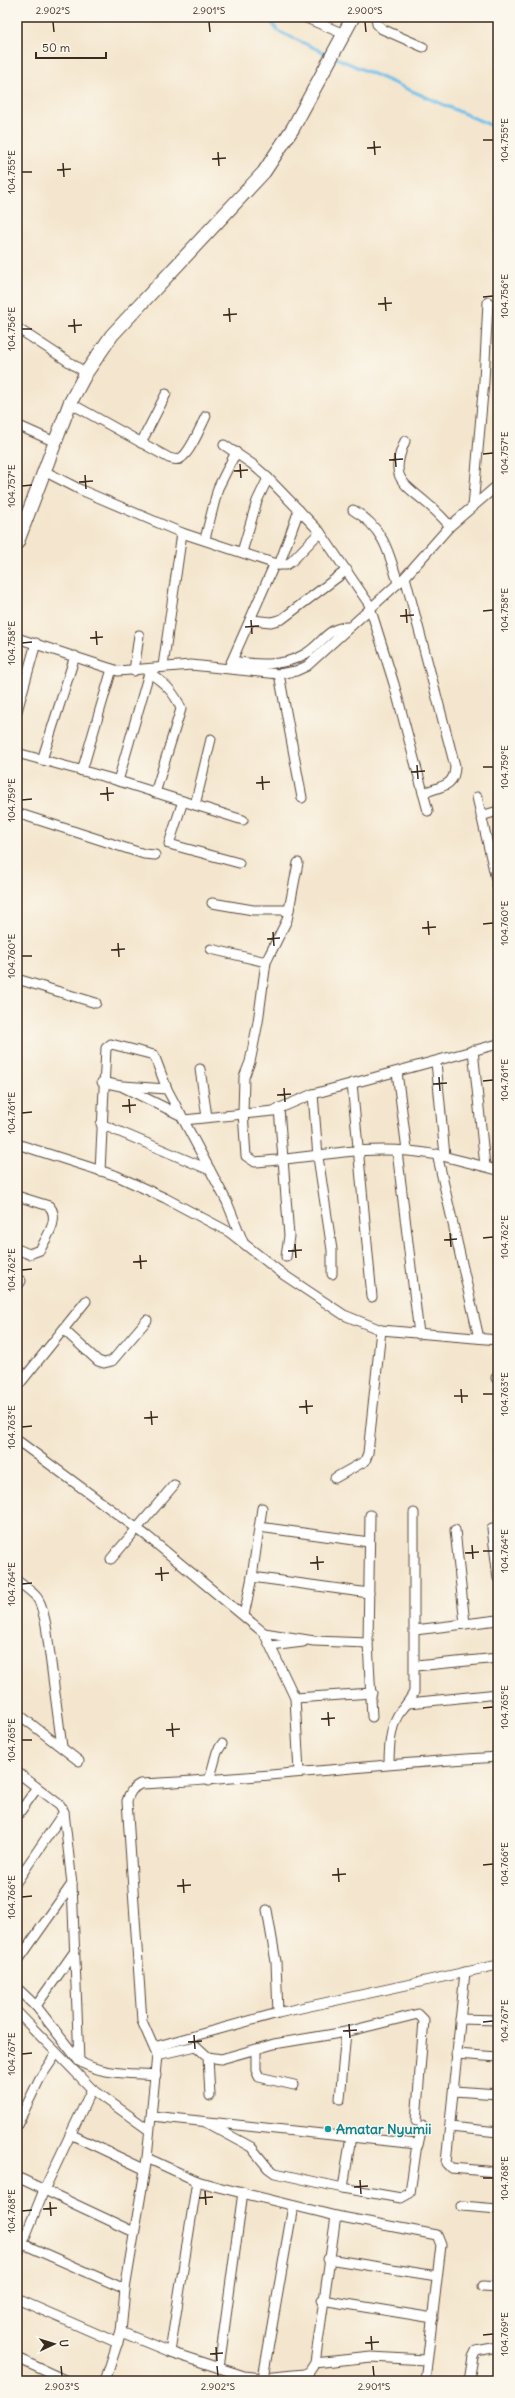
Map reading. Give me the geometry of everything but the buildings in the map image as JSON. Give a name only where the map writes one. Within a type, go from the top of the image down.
[{"type":"main road","points":[[17,543],[19,529],[44,472],[70,403],[86,373],[112,335],[258,180],[293,128],[353,17]]},
{"type":"street","points":[[304,17],[343,36]]},
{"type":"street","points":[[376,17],[377,24],[382,29],[423,47]]},
{"type":"street","points":[[472,507],[484,381],[488,302]]},
{"type":"street","points":[[17,328],[86,373]]},
{"type":"street","points":[[141,443],[166,394]]},
{"type":"street","points":[[70,403],[169,458],[182,458],[206,416]]},
{"type":"street","points":[[17,425],[55,442]]},
{"type":"street","points":[[405,441],[399,455],[397,468],[400,480],[409,490],[424,500],[450,526]]},
{"type":"street","points":[[224,445],[236,452],[268,478],[320,532],[371,609],[394,684],[428,811]]},
{"type":"street","points":[[205,539],[218,488],[236,452]]},
{"type":"street","points":[[44,472],[81,490],[182,533],[205,539],[277,564],[286,565],[292,561],[320,532]]},
{"type":"street","points":[[242,552],[257,501],[268,478]]},
{"type":"street","points":[[231,665],[279,674],[296,671],[307,666],[401,580],[450,526],[498,486]]},
{"type":"street","points":[[231,665],[250,620],[277,564],[299,510]]},
{"type":"street","points":[[353,510],[368,518],[381,536],[401,580],[455,766],[454,779],[450,783],[423,793]]},
{"type":"street","points":[[163,666],[182,533]]},
{"type":"street","points":[[250,620],[271,622],[282,619],[346,570]]},
{"type":"street","points":[[17,638],[118,671],[149,671],[163,666],[256,665],[293,659],[306,653],[338,627],[349,627]]},
{"type":"street","points":[[134,670],[139,635]]},
{"type":"street","points":[[17,711],[36,643]]},
{"type":"street","points":[[42,760],[75,656]]},
{"type":"street","points":[[82,771],[112,669]]},
{"type":"street","points":[[118,781],[149,671]]},
{"type":"street","points":[[149,671],[178,700],[181,709],[155,793]]},
{"type":"street","points":[[279,674],[302,798]]},
{"type":"street","points":[[195,805],[211,739]]},
{"type":"street","points":[[17,753],[118,781],[242,820]]},
{"type":"street","points":[[477,797],[481,816],[494,855],[498,888]]},
{"type":"street","points":[[183,801],[169,844],[239,863]]},
{"type":"street","points":[[481,816],[498,811]]},
{"type":"street","points":[[17,813],[144,854],[155,855]]},
{"type":"street","points":[[298,863],[287,920],[266,962],[258,1022],[243,1084],[243,1113],[246,1156],[250,1161],[255,1162],[282,1161],[359,1152],[407,1150],[441,1155],[498,1170]]},
{"type":"street","points":[[212,903],[259,910],[289,910]]},
{"type":"street","points":[[211,949],[266,962]]},
{"type":"street","points":[[17,979],[96,1003]]},
{"type":"street","points":[[100,1171],[102,1082],[106,1048],[112,1044],[154,1055],[167,1089],[226,1202],[243,1243]]},
{"type":"street","points":[[121,1086],[183,1118],[243,1113],[279,1108],[313,1094],[436,1062],[473,1050],[498,1044]]},
{"type":"street","points":[[473,1050],[485,1166]]},
{"type":"street","points":[[436,1062],[441,1155],[479,1338]]},
{"type":"street","points":[[200,1069],[207,1117]]},
{"type":"street","points":[[397,1072],[407,1150]]},
{"type":"street","points":[[102,1082],[121,1086],[167,1089]]},
{"type":"street","points":[[352,1083],[372,1298]]},
{"type":"street","points":[[313,1094],[318,1157],[332,1250],[332,1274]]},
{"type":"street","points":[[279,1108],[289,1236],[286,1257]]},
{"type":"street","points":[[101,1124],[210,1170]]},
{"type":"street","points":[[17,1144],[100,1171],[165,1198],[229,1232],[327,1305],[344,1315],[381,1330],[498,1340]]},
{"type":"street","points":[[397,1151],[419,1334]]},
{"type":"street","points":[[17,1196],[49,1206],[54,1220],[40,1250],[29,1254],[17,1249]]},
{"type":"street","points":[[17,1387],[86,1301]]},
{"type":"street","points":[[64,1330],[98,1361],[104,1363],[112,1362],[147,1320]]},
{"type":"street","points":[[335,1478],[364,1461],[368,1453],[381,1330]]},
{"type":"street","points":[[17,1440],[141,1532],[244,1615],[264,1633],[295,1698],[299,1772]]},
{"type":"street","points":[[111,1559],[141,1532],[174,1485]]},
{"type":"street","points":[[244,1615],[252,1577],[262,1508]]},
{"type":"street","points":[[388,1764],[392,1734],[400,1713],[409,1703],[414,1692],[416,1666],[414,1513]]},
{"type":"street","points":[[370,1515],[368,1643],[372,1693],[372,1717]]},
{"type":"street","points":[[259,1527],[369,1542]]},
{"type":"street","points":[[492,1528],[498,1578]]},
{"type":"street","points":[[455,1530],[464,1624]]},
{"type":"street","points":[[252,1577],[369,1593]]},
{"type":"street","points":[[17,1581],[40,1598],[46,1625],[62,1747]]},
{"type":"street","points":[[415,1630],[498,1620]]},
{"type":"street","points":[[264,1633],[314,1641],[368,1643]]},
{"type":"street","points":[[271,1646],[314,1641]]},
{"type":"street","points":[[416,1666],[498,1658]]},
{"type":"street","points":[[295,1698],[372,1693]]},
{"type":"street","points":[[409,1703],[498,1694]]},
{"type":"street","points":[[17,1713],[78,1761]]},
{"type":"street","points":[[209,1780],[217,1752],[222,1744]]},
{"type":"street","points":[[105,2381],[121,2332],[125,2289],[147,2158],[156,2075],[156,2051],[142,2021],[127,1801],[133,1788],[140,1784],[209,1780],[388,1764],[498,1758]]},
{"type":"street","points":[[17,1772],[60,1805],[64,1812],[72,1884],[79,2061]]},
{"type":"street","points":[[17,1816],[37,1788]]},
{"type":"street","points":[[17,1881],[64,1812]]},
{"type":"street","points":[[17,1962],[72,1884]]},
{"type":"street","points":[[267,1910],[276,1962],[278,2013]]},
{"type":"street","points":[[36,2006],[75,1951]]},
{"type":"street","points":[[156,2051],[278,2013],[498,1965]]},
{"type":"street","points":[[465,1972],[446,2161],[447,2166],[498,2172]]},
{"type":"street","points":[[17,1988],[36,2006],[79,2061],[96,2069],[156,2075]]},
{"type":"street","points":[[17,2012],[56,2054],[92,2088],[149,2130]]},
{"type":"street","points":[[156,2051],[196,2046],[208,2058],[221,2059],[274,2044],[346,2032],[415,2014],[423,2018],[418,2145],[410,2193],[406,2197],[343,2188],[275,2173],[251,2148],[205,2122]]},
{"type":"street","points":[[460,2019],[498,2020]]},
{"type":"street","points":[[340,2099],[346,2032]]},
{"type":"street","points":[[256,2050],[256,2070],[259,2077],[294,2085]]},
{"type":"street","points":[[17,2125],[40,2078],[56,2054]]},
{"type":"street","points":[[456,2054],[498,2058]]},
{"type":"street","points":[[208,2058],[210,2096]]},
{"type":"street","points":[[17,2258],[44,2190],[92,2088]]},
{"type":"street","points":[[454,2091],[498,2094]]},
{"type":"street","points":[[152,2116],[351,2136],[418,2145]]},
{"type":"street","points":[[450,2127],[498,2132]]},
{"type":"street","points":[[70,2134],[144,2169]]},
{"type":"street","points":[[343,2188],[351,2136]]},
{"type":"street","points":[[147,2158],[197,2181],[336,2216],[437,2235],[441,2245],[433,2318],[426,2360],[425,2381]]},
{"type":"street","points":[[17,2176],[134,2232]]},
{"type":"street","points":[[170,2352],[197,2181]]},
{"type":"street","points":[[219,2368],[243,2192]]},
{"type":"street","points":[[263,2378],[293,2206]]},
{"type":"street","points":[[462,2206],[498,2209]]},
{"type":"street","points":[[121,2332],[170,2352],[244,2376],[263,2378],[304,2378],[315,2363],[322,2300],[336,2216]]},
{"type":"street","points":[[23,2244],[125,2289]]},
{"type":"street","points":[[328,2259],[437,2276]]},
{"type":"street","points":[[483,2286],[498,2288]]},
{"type":"street","points":[[17,2299],[118,2343]]},
{"type":"street","points":[[322,2300],[433,2318]]},
{"type":"street","points":[[469,2381],[473,2357],[476,2351],[498,2347]]},
{"type":"street","points":[[315,2363],[371,2357],[426,2360]]},
{"type":"street","points":[[17,2358],[67,2381]]},
{"type":"waterway","points":[[267,17],[278,31],[329,55]]},
{"type":"waterway","points":[[334,57],[497,128],[498,126]]},
{"type":"place","name":"Amatar Nyumii","points":[[328,2129]]}]
